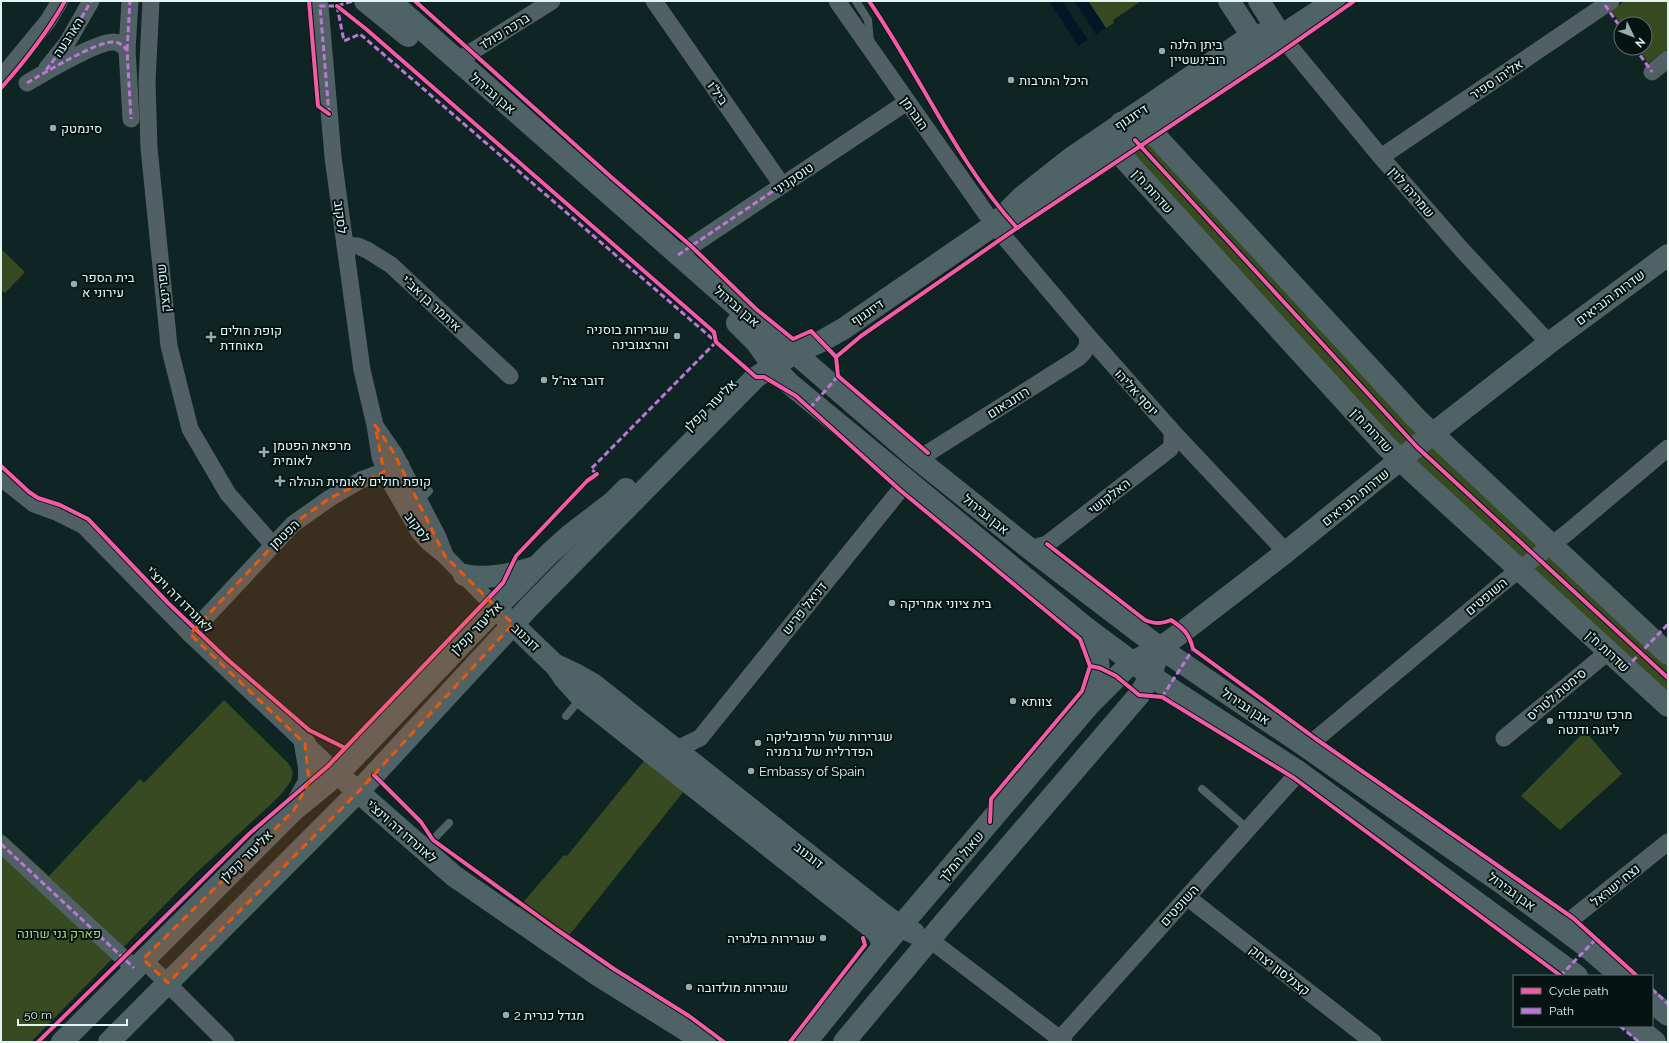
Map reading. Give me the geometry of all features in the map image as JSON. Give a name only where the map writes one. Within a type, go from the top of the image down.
[{"type":"street","name":"הארבעה","points":[[1,78],[15,63],[48,21],[60,1]]},
{"type":"street","name":"הארבעה","points":[[44,72],[66,43],[91,1]]},
{"type":"street","points":[[130,1],[127,50],[131,119]]},
{"type":"street","name":"שפרינצק","points":[[151,1],[147,82],[149,148],[169,346],[190,429],[228,494],[273,545]]},
{"type":"street","name":"אבן גבירול","points":[[365,1],[431,56],[744,330],[756,342],[769,361],[790,384],[1085,627],[1151,676],[1299,772],[1576,975]]},
{"type":"street","name":"אבן גבירול","points":[[390,1],[758,325],[795,353],[915,457],[1030,549],[1160,648],[1305,746],[1497,880],[1565,930],[1620,975]]},
{"type":"street","name":"ברכה פולד","points":[[457,61],[552,1]]},
{"type":"street","name":"ביל\"ו","points":[[654,1],[782,185]]},
{"type":"street","name":"הוברמן","points":[[837,1],[994,225]]},
{"type":"street","points":[[1229,1],[1267,40]]},
{"type":"street","points":[[1259,1],[1267,40]]},
{"type":"street","name":"דיזנגוף","points":[[795,353],[822,341],[843,329],[994,225],[1013,204],[1034,186],[1121,123],[1334,1]]},
{"type":"street","name":"אליהו ספיר","points":[[1381,156],[1612,1]]},
{"type":"street","name":"לסקוב","points":[[320,6],[329,114],[344,245],[362,370],[384,472],[419,532],[496,608]]},
{"type":"street","name":"דיזנגוף","points":[[994,225],[1010,220],[1026,212],[1150,130],[1267,40]]},
{"type":"street","name":"שמריהו לוין","points":[[1267,40],[1381,156],[1462,250],[1549,343]]},
{"type":"street","points":[[27,83],[44,72],[92,48],[113,42],[120,44],[127,50]]},
{"type":"street","points":[[1652,72],[1668,59]]},
{"type":"street","name":"טוסקניני","points":[[678,255],[907,102]]},
{"type":"street","points":[[1117,152],[1121,123],[1150,130],[1432,434],[1668,654]]},
{"type":"street","name":"שדרות ח\"ן","points":[[1117,152],[1401,460],[1668,706]]},
{"type":"street","name":"יוסף אליהו","points":[[994,225],[1087,335],[1172,430],[1286,552]]},
{"type":"street","name":"איתמר בן אב\"י","points":[[344,245],[358,246],[391,265],[510,376]]},
{"type":"street","name":"שדרות הנביאים","points":[[1160,648],[1286,552],[1432,434],[1549,343],[1668,255]]},
{"type":"street","name":"רוזנבאום","points":[[915,457],[928,453],[1078,358],[1087,348],[1089,342],[1087,335]]},
{"type":"street","name":"אליעזר קפלן","points":[[110,1042],[358,792],[513,624],[756,377],[769,361],[779,352],[795,353]]},
{"type":"street","name":"אליעזר קפלן","points":[[62,1042],[294,810],[338,774],[561,542],[613,502],[747,368],[769,361]]},
{"type":"street","name":"לסקוב","points":[[375,425],[401,465],[424,496],[445,556]]},
{"type":"street","name":"האלקושי","points":[[1030,549],[1046,544],[1170,449],[1172,443],[1172,430]]},
{"type":"street","name":"השופטים","points":[[1305,746],[1316,739],[1519,569],[1551,545],[1668,448]]},
{"type":"street","name":"הפטמן","points":[[190,634],[293,524],[330,498],[361,480],[401,465]]},
{"type":"street","name":"דניאל פריש","points":[[670,745],[682,747],[700,738],[900,490],[901,483],[899,475]]},
{"type":"street","name":"לאונרדו דה וינצ'י","points":[[1,478],[34,504],[56,512],[84,526],[190,634],[305,744],[454,876],[599,976],[706,1042]]},
{"type":"street","points":[[464,575],[475,577],[495,577],[536,567]]},
{"type":"street","name":"דובנוב","points":[[496,608],[556,666],[564,678],[582,698],[636,746],[876,931],[881,940],[882,948]]},
{"type":"street","points":[[1085,627],[1095,646],[1100,668],[1094,694],[1089,706]]},
{"type":"street","points":[[844,1042],[929,940],[1139,695],[1151,676],[1160,648]]},
{"type":"street","name":"שאול המלך","points":[[806,1042],[882,948],[1089,706],[1132,662],[1160,648]]},
{"type":"street","name":"סימטת לטריס","points":[[1504,738],[1609,651]]},
{"type":"street","name":"דובנוב","points":[[556,666],[577,674],[593,684],[901,927],[929,940],[1062,1040]]},
{"type":"street","points":[[700,738],[699,746],[703,771]]},
{"type":"street","points":[[294,810],[309,782],[309,767],[305,744]]},
{"type":"street","name":"השופטים","points":[[1062,1040],[1186,897],[1299,772]]},
{"type":"street","name":"נצח ישראל","points":[[1565,930],[1574,918],[1668,842]]},
{"type":"street","points":[[1,844],[139,964],[168,983],[226,1042]]},
{"type":"street","name":"קצנלסון יצחק","points":[[1186,897],[1374,1042]]},
{"type":"street","points":[[1653,1003],[1668,1016]]},
{"type":"street","points":[[1637,1027],[1655,1042]]},
{"type":"lane","points":[[856,1],[868,20],[870,46]]},
{"type":"lane","points":[[566,716],[582,698]]},
{"type":"lane","points":[[1202,789],[1248,829]]},
{"type":"lane","points":[[424,850],[450,824]]},
{"type":"highlighted area","points":[[375,425],[394,453],[445,556],[513,624],[358,792],[168,983],[143,959],[294,810],[309,782],[305,744],[190,634],[293,524],[330,498],[384,472]]},
{"type":"green space","points":[[1088,1],[1141,1],[1113,20],[1114,23],[1106,28]]},
{"type":"green space","points":[[1625,1],[1668,1],[1668,49],[1648,63],[1643,56],[1653,56],[1653,16],[1615,16],[1611,10]]},
{"type":"green space","points":[[1151,135],[1668,661],[1668,700],[1398,452],[1123,153]]},
{"type":"green space","points":[[1,249],[25,272],[5,293],[1,290]]},
{"type":"green space","name":"פארק גני שרונה","points":[[224,700],[289,764],[293,772],[291,781],[282,793],[268,807],[195,874],[31,1042],[1,1042],[1,832],[49,876],[140,779],[144,783]]},
{"type":"green space","points":[[1585,731],[1622,774],[1560,830],[1521,796]]},
{"type":"green space","points":[[648,756],[688,786],[559,948],[512,915],[564,855],[567,856]]},
{"type":"water","points":[[1049,1],[1088,1],[1106,28],[1078,46]]},
{"type":"pier","points":[[1062,1],[1074,1],[1096,34],[1088,40]]},
{"type":"marked path","points":[[46,70],[67,43],[91,1]]},
{"type":"marked path","points":[[127,50],[130,1]]},
{"type":"marked path","points":[[329,114],[320,6],[337,6],[353,1]]},
{"type":"marked path","points":[[1605,5],[1613,16]]},
{"type":"marked path","points":[[337,6],[344,41],[360,34],[715,341]]},
{"type":"marked path","points":[[27,83],[96,46],[114,42],[121,44],[127,50],[131,119]]},
{"type":"marked path","points":[[1641,56],[1652,72]]},
{"type":"marked path","points":[[678,255],[782,185]]},
{"type":"marked path","points":[[597,474],[591,469],[716,342]]},
{"type":"marked path","points":[[810,408],[838,376]]},
{"type":"marked path","points":[[1626,668],[1668,624]]},
{"type":"marked path","points":[[1162,697],[1193,649]]},
{"type":"marked path","points":[[1,844],[134,968]]},
{"type":"marked path","points":[[1561,975],[1596,939]]},
{"type":"marked path","points":[[1653,990],[1668,1004]]},
{"type":"marked path","points":[[1621,1027],[1639,1042]]},
{"type":"cycle path","points":[[1,88],[19,68],[51,24],[65,1]]},
{"type":"cycle path","points":[[309,1],[318,106],[329,114]]},
{"type":"cycle path","points":[[415,1],[611,177],[691,246],[756,309],[793,339],[811,331],[836,357],[838,376],[928,453]]},
{"type":"cycle path","points":[[869,1],[888,29],[939,117],[975,175],[1017,228]]},
{"type":"cycle path","points":[[836,357],[861,336],[1017,228],[1271,59],[1354,1]]},
{"type":"cycle path","points":[[337,6],[366,29],[714,332],[716,342],[756,377],[764,377],[796,396],[900,490],[1080,639],[1090,666],[1082,691],[991,799],[990,822]]},
{"type":"cycle path","points":[[1135,140],[1417,447],[1668,678]]},
{"type":"cycle path","points":[[1,466],[29,492],[38,498],[60,505],[88,519],[168,603],[228,660],[309,730],[345,748]]},
{"type":"cycle path","points":[[38,1042],[249,834],[328,766],[503,583],[516,556],[587,481],[597,474]]},
{"type":"cycle path","points":[[1047,544],[1145,620],[1158,623],[1171,620],[1176,623],[1188,635],[1193,649],[1316,739],[1573,918],[1636,975]]},
{"type":"cycle path","points":[[1090,666],[1100,668],[1116,676],[1139,695],[1162,697],[1294,778],[1560,975]]},
{"type":"cycle path","points":[[374,775],[421,822],[433,840],[556,929],[614,969],[689,1016],[724,1042]]},
{"type":"cycle path","points":[[790,1042],[865,945],[863,938]]},
{"type":"place","name":"ביתן הלנה רובינשטיין","points":[[1162,51]]},
{"type":"place","name":"היכל התרבות","points":[[1011,80]]},
{"type":"place","name":"סינמטק","points":[[53,128]]},
{"type":"place","name":"בית הספר עירוני א","points":[[74,284]]},
{"type":"place","name":"שגרירות בוסניה והרצגובינה","points":[[677,336]]},
{"type":"place","name":"קופת חולים מאוחדת","points":[[211,337]]},
{"type":"place","name":"דובר צה\"ל","points":[[544,380]]},
{"type":"place","name":"מרפאת הפטמן לאומית","points":[[264,452]]},
{"type":"place","name":"קופת חולים לאומית הנהלה","points":[[280,481]]},
{"type":"place","name":"בית ציוני אמריקה","points":[[892,603]]},
{"type":"place","name":"צוותא","points":[[1013,701]]},
{"type":"place","name":"מרכז שיבננדה ליוגה ודנטה","points":[[1550,721]]},
{"type":"place","name":"שגרירות של הרפובליקה הפדרלית של גרמניה","points":[[758,743]]},
{"type":"place","name":"Embassy of Spain","points":[[751,771]]},
{"type":"place","name":"שגרירות בולגריה","points":[[823,938]]},
{"type":"place","name":"שגרירות מולדובה","points":[[689,987]]},
{"type":"place","name":"מגדל כנרית 2","points":[[506,1015]]}]
